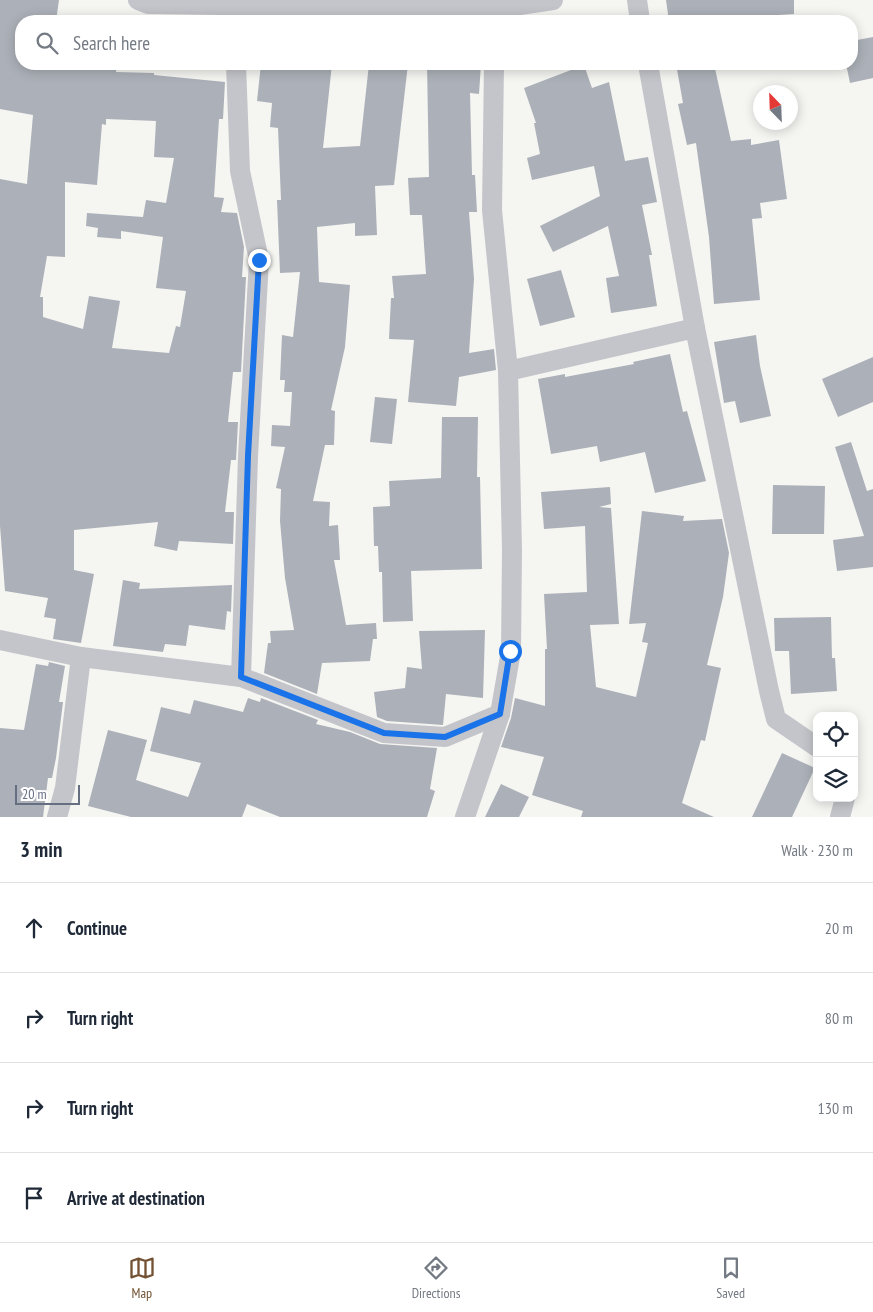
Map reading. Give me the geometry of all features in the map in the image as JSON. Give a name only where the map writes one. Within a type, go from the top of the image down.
[{"type":"street","points":[[138,0],[148,4],[235,9],[495,15],[553,0]]},
{"type":"street","points":[[637,0],[639,15]]},
{"type":"street","points":[[236,70],[240,170],[259,260],[248,456],[241,677]]},
{"type":"street","points":[[465,817],[500,714],[510,651],[512,550],[508,371],[492,210],[494,70]]},
{"type":"street","points":[[649,70],[696,328],[769,691],[776,719],[813,744]]},
{"type":"street","points":[[508,371],[696,328]]},
{"type":"street","points":[[0,640],[81,657],[241,677],[384,733],[445,737],[500,714]]},
{"type":"street","points":[[57,817],[65,788],[81,657]]},
{"type":"street","points":[[840,817],[844,802]]},
{"type":"building","points":[[0,0],[59,0],[57,15],[15,15],[15,70],[116,70],[116,72],[154,73],[154,75],[225,82],[223,119],[219,119],[214,197],[224,198],[221,212],[237,213],[244,247],[242,277],[246,277],[241,372],[233,372],[228,422],[238,422],[236,460],[231,460],[225,512],[234,512],[233,544],[179,541],[177,551],[154,546],[158,522],[74,530],[74,570],[94,574],[81,643],[53,639],[56,619],[44,617],[48,598],[5,591],[0,526],[0,179],[27,184],[33,115],[0,109]],"holes":[[[106,119],[156,121],[154,157],[174,158],[166,203],[146,200],[143,217],[87,213],[86,226],[98,228],[97,237],[121,239],[121,231],[163,237],[156,288],[186,291],[180,327],[176,326],[169,353],[112,348],[120,301],[89,296],[83,329],[43,317],[43,297],[40,297],[47,256],[65,257],[65,182],[97,185],[102,124],[106,125]]]},
{"type":"building","points":[[666,0],[794,0],[794,14],[668,15]]},
{"type":"building","points":[[873,37],[873,78],[850,83],[847,70],[858,70],[858,40]]},
{"type":"building","points":[[260,70],[331,70],[323,148],[360,146],[368,70],[407,70],[394,185],[375,186],[377,235],[355,236],[355,223],[317,227],[319,282],[350,285],[345,347],[331,410],[335,411],[334,445],[325,445],[313,501],[330,502],[329,526],[338,525],[340,560],[334,560],[346,625],[376,623],[377,639],[373,639],[370,661],[322,663],[317,694],[264,673],[268,643],[271,643],[270,631],[294,630],[285,578],[280,521],[281,489],[276,488],[285,447],[271,446],[272,425],[290,426],[292,392],[284,392],[285,380],[280,380],[282,335],[293,337],[300,272],[280,273],[277,200],[281,200],[278,128],[270,127],[272,103],[257,101]]},
{"type":"building","points":[[427,70],[481,70],[479,94],[470,93],[472,175],[475,175],[477,212],[469,212],[474,279],[469,353],[494,349],[496,370],[459,377],[456,406],[408,402],[414,340],[389,339],[391,298],[394,298],[392,276],[426,274],[422,215],[410,215],[408,178],[429,177]]},
{"type":"building","points":[[571,70],[586,70],[592,88],[609,82],[625,161],[648,157],[657,202],[642,205],[652,255],[649,255],[657,306],[611,313],[606,278],[619,276],[608,226],[553,252],[540,226],[600,196],[594,166],[532,180],[527,158],[540,154],[534,123],[536,123],[524,88]]},
{"type":"building","points":[[677,70],[715,70],[731,141],[751,139],[751,145],[779,140],[787,199],[760,203],[762,218],[752,219],[760,300],[714,304],[709,237],[696,143],[687,145],[678,104],[683,103]]},
{"type":"building","points":[[561,270],[575,317],[540,326],[527,279]]},
{"type":"building","points":[[756,335],[760,366],[771,416],[740,423],[735,401],[724,403],[714,342]]},
{"type":"building","points":[[670,354],[683,412],[687,411],[706,481],[655,493],[645,452],[600,462],[597,446],[551,454],[538,379],[565,374],[565,377],[634,364],[633,362]]},
{"type":"building","points":[[873,357],[873,402],[838,417],[822,379]]},
{"type":"building","points":[[375,397],[397,399],[392,444],[370,442]]},
{"type":"building","points":[[442,417],[478,417],[477,477],[480,477],[482,569],[411,571],[413,621],[383,622],[382,572],[379,572],[378,546],[374,546],[373,507],[390,506],[389,481],[441,478]]},
{"type":"building","points":[[851,442],[867,491],[873,489],[873,567],[837,571],[833,540],[864,536],[835,447]]},
{"type":"building","points":[[773,485],[825,486],[824,534],[772,534]]},
{"type":"building","points":[[610,487],[611,504],[599,507],[611,508],[619,624],[590,625],[596,687],[636,697],[648,643],[642,642],[646,623],[629,624],[642,511],[684,516],[683,521],[722,519],[729,553],[723,597],[707,665],[721,668],[705,741],[701,740],[682,803],[714,817],[581,817],[583,811],[532,795],[544,757],[501,747],[511,718],[515,698],[545,706],[545,649],[547,649],[544,594],[587,592],[585,526],[544,529],[541,492]]},
{"type":"building","points":[[123,580],[140,583],[139,589],[232,585],[231,612],[227,611],[225,630],[189,625],[186,646],[165,644],[163,652],[113,646]]},
{"type":"building","points":[[831,617],[832,658],[835,658],[837,691],[791,694],[789,651],[775,651],[774,618]]},
{"type":"building","points":[[485,630],[483,698],[446,694],[443,725],[387,721],[377,717],[374,692],[405,688],[407,667],[422,669],[419,631]]},
{"type":"building","points":[[49,662],[65,666],[59,702],[63,702],[56,758],[52,778],[48,778],[43,817],[0,817],[0,728],[24,730],[36,664],[48,666]]},
{"type":"building","points":[[248,698],[260,702],[261,698],[318,720],[316,724],[350,732],[380,744],[437,748],[430,789],[435,791],[427,817],[280,817],[247,804],[242,817],[131,817],[88,806],[108,730],[147,740],[136,780],[188,797],[201,763],[150,751],[161,707],[190,714],[194,700],[243,712]]},
{"type":"building","points":[[782,753],[813,767],[813,772],[792,817],[752,817]]},
{"type":"building","points":[[501,784],[529,797],[519,817],[485,817]]},
{"type":"route","points":[[259,260],[248,456],[241,677],[384,733],[445,737],[500,714],[510,651]]}]
